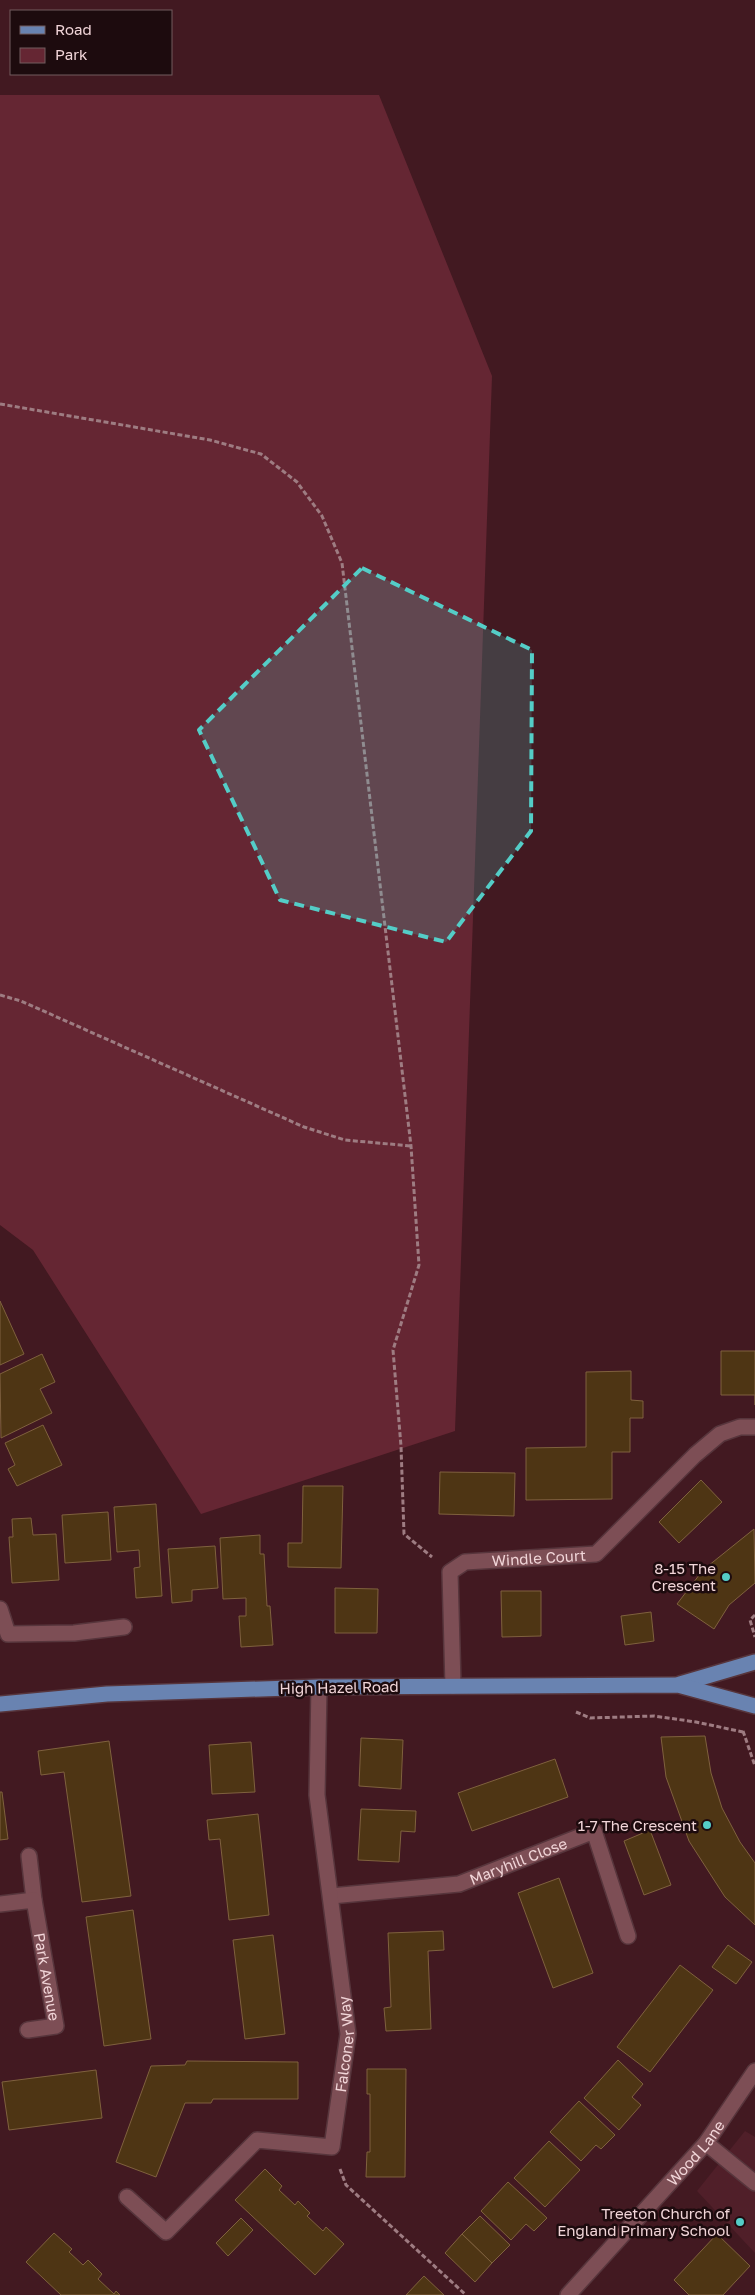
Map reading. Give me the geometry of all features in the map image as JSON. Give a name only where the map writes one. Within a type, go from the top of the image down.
[{"type":"main road","name":"High Hazel Road","points":[[678,1685],[755,1662]]},
{"type":"main road","name":"High Hazel Road","points":[[0,1704],[107,1694],[319,1687],[678,1685],[755,1706]]},
{"type":"street","name":"Windle Court","points":[[450,1572],[466,1562],[596,1554],[695,1455],[720,1434],[740,1428],[755,1427]]},
{"type":"street","points":[[450,1572],[453,1686]]},
{"type":"street","points":[[0,1609],[8,1634],[74,1634],[124,1627]]},
{"type":"street","name":"Falconer Way","points":[[319,1687],[317,1794],[348,2034],[332,2147]]},
{"type":"street","name":"Maryhill Close","points":[[331,1896],[459,1884],[594,1831],[628,1936]]},
{"type":"street","name":"Park Avenue","points":[[28,2030],[56,2026],[34,1900],[29,1856]]},
{"type":"street","points":[[0,1904],[34,1900]]},
{"type":"street","name":"Wood Lane","points":[[568,2295],[706,2143],[755,2071]]},
{"type":"street","points":[[127,2197],[166,2232],[256,2140],[332,2147]]},
{"type":"street","points":[[706,2143],[755,2183]]},
{"type":"path","points":[[0,404],[210,440],[261,454],[297,482],[322,516],[342,563],[411,1146],[419,1265],[393,1350],[401,1446],[404,1534],[450,1572]]},
{"type":"path","points":[[0,995],[21,1001],[304,1127],[345,1140],[411,1146]]},
{"type":"path","points":[[755,1615],[750,1620],[755,1637]]},
{"type":"path","points":[[572,1686],[568,1708],[590,1718],[654,1716],[696,1722],[743,1732]]},
{"type":"path","points":[[746,1725],[743,1732],[755,1766]]},
{"type":"path","points":[[332,2147],[346,2185],[466,2295]]},
{"type":"highlighted area","points":[[362,568],[532,650],[531,831],[446,942],[280,900],[199,730]]},
{"type":"shaded area","name":"Treeton Church of England Primary School","points":[[745,2131],[755,2137],[755,2253],[697,2191]]},
{"type":"green space","points":[[0,95],[379,95],[492,376],[455,1431],[201,1514],[33,1250],[0,1225]]},
{"type":"building","points":[[0,1301],[24,1354],[0,1365]]},
{"type":"building","points":[[721,1351],[755,1351],[755,1395],[721,1395]]},
{"type":"building","points":[[42,1354],[55,1382],[40,1389],[52,1413],[1,1438],[0,1374]]},
{"type":"building","points":[[631,1371],[631,1400],[643,1401],[643,1418],[630,1418],[630,1452],[612,1452],[612,1499],[526,1500],[526,1448],[586,1447],[586,1372]]},
{"type":"building","points":[[43,1425],[62,1465],[17,1486],[8,1469],[15,1465],[5,1443]]},
{"type":"building","points":[[440,1472],[515,1473],[514,1516],[439,1514]]},
{"type":"building","points":[[701,1480],[722,1502],[679,1543],[659,1522]]},
{"type":"building","points":[[303,1486],[343,1486],[341,1568],[288,1567],[288,1543],[302,1543]]},
{"type":"building","points":[[156,1504],[162,1596],[136,1598],[134,1568],[140,1567],[139,1550],[117,1552],[114,1507]]},
{"type":"building","points":[[108,1512],[111,1560],[65,1563],[62,1515]]},
{"type":"building","points":[[31,1518],[33,1535],[56,1534],[59,1580],[12,1583],[9,1537],[13,1537],[12,1519]]},
{"type":"building","name":"8-15 The Crescent","points":[[754,1529],[755,1583],[729,1605],[714,1629],[677,1604],[703,1570]]},
{"type":"building","points":[[260,1535],[260,1554],[264,1554],[267,1606],[270,1606],[273,1645],[241,1647],[239,1616],[246,1616],[246,1598],[223,1599],[220,1538]]},
{"type":"building","points":[[215,1546],[218,1588],[192,1590],[192,1601],[172,1603],[168,1549]]},
{"type":"building","points":[[335,1588],[378,1589],[377,1633],[335,1633]]},
{"type":"building","points":[[501,1591],[541,1591],[541,1636],[502,1637]]},
{"type":"building","points":[[651,1612],[654,1641],[625,1645],[621,1616]]},
{"type":"building","name":"1-7 The Crescent","points":[[705,1736],[711,1773],[722,1808],[740,1842],[755,1863],[755,1925],[725,1897],[689,1841],[666,1777],[661,1737]]},
{"type":"building","points":[[361,1738],[403,1740],[401,1789],[359,1786]]},
{"type":"building","points":[[109,1741],[131,1896],[82,1902],[64,1772],[41,1775],[38,1751]]},
{"type":"building","points":[[251,1742],[255,1792],[212,1794],[209,1745]]},
{"type":"building","points":[[555,1759],[568,1797],[472,1831],[458,1793]]},
{"type":"building","points":[[0,1792],[2,1792],[8,1839],[0,1840]]},
{"type":"building","points":[[361,1809],[416,1811],[415,1832],[401,1831],[399,1862],[358,1860]]},
{"type":"building","points":[[258,1814],[269,1915],[229,1920],[220,1839],[209,1840],[207,1820]]},
{"type":"building","points":[[650,1830],[671,1885],[644,1895],[624,1841]]},
{"type":"building","points":[[559,1878],[593,1973],[553,1988],[518,1893]]},
{"type":"building","points":[[133,1910],[151,2039],[104,2046],[86,1917]]},
{"type":"building","points":[[443,1931],[444,1950],[428,1951],[431,2029],[386,2031],[384,2008],[391,2007],[388,1933]]},
{"type":"building","points":[[273,1935],[285,2034],[245,2039],[233,1940]]},
{"type":"building","points":[[728,1945],[752,1962],[736,1984],[712,1967]]},
{"type":"building","points":[[680,1965],[713,1990],[650,2072],[617,2047]]},
{"type":"building","points":[[618,2060],[643,2084],[632,2097],[641,2105],[619,2130],[584,2098]]},
{"type":"building","points":[[187,2061],[298,2062],[298,2099],[213,2099],[211,2103],[185,2103],[156,2177],[116,2162],[151,2066],[185,2065]]},
{"type":"building","points":[[367,2069],[406,2069],[405,2177],[366,2177],[367,2152],[370,2152],[370,2094],[367,2094]]},
{"type":"building","points":[[96,2070],[102,2118],[9,2130],[2,2082]]},
{"type":"building","points":[[579,2101],[615,2135],[601,2149],[596,2145],[581,2161],[550,2132]]},
{"type":"building","points":[[549,2141],[580,2170],[545,2207],[514,2178]]},
{"type":"building","points":[[265,2169],[282,2186],[279,2190],[295,2205],[298,2201],[310,2213],[307,2216],[323,2231],[326,2227],[344,2244],[315,2275],[235,2200]]},
{"type":"building","points":[[508,2182],[547,2218],[534,2231],[526,2224],[511,2240],[481,2211]]},
{"type":"building","points":[[480,2216],[510,2245],[492,2263],[462,2234]]},
{"type":"building","points":[[241,2218],[253,2230],[228,2256],[216,2243]]},
{"type":"building","points":[[54,2233],[72,2249],[69,2252],[83,2265],[88,2260],[102,2274],[98,2279],[114,2294],[116,2291],[120,2295],[61,2295],[26,2262]]},
{"type":"building","points":[[462,2234],[492,2263],[475,2282],[445,2253]]},
{"type":"building","points":[[717,2234],[750,2266],[723,2295],[689,2295],[674,2280]]},
{"type":"building","points":[[424,2276],[444,2295],[406,2295]]},
{"type":"place","name":"8-15 The Crescent","points":[[726,1577]]},
{"type":"place","name":"1-7 The Crescent","points":[[707,1825]]},
{"type":"place","name":"Treeton Church of England Primary School","points":[[740,2222]]}]
